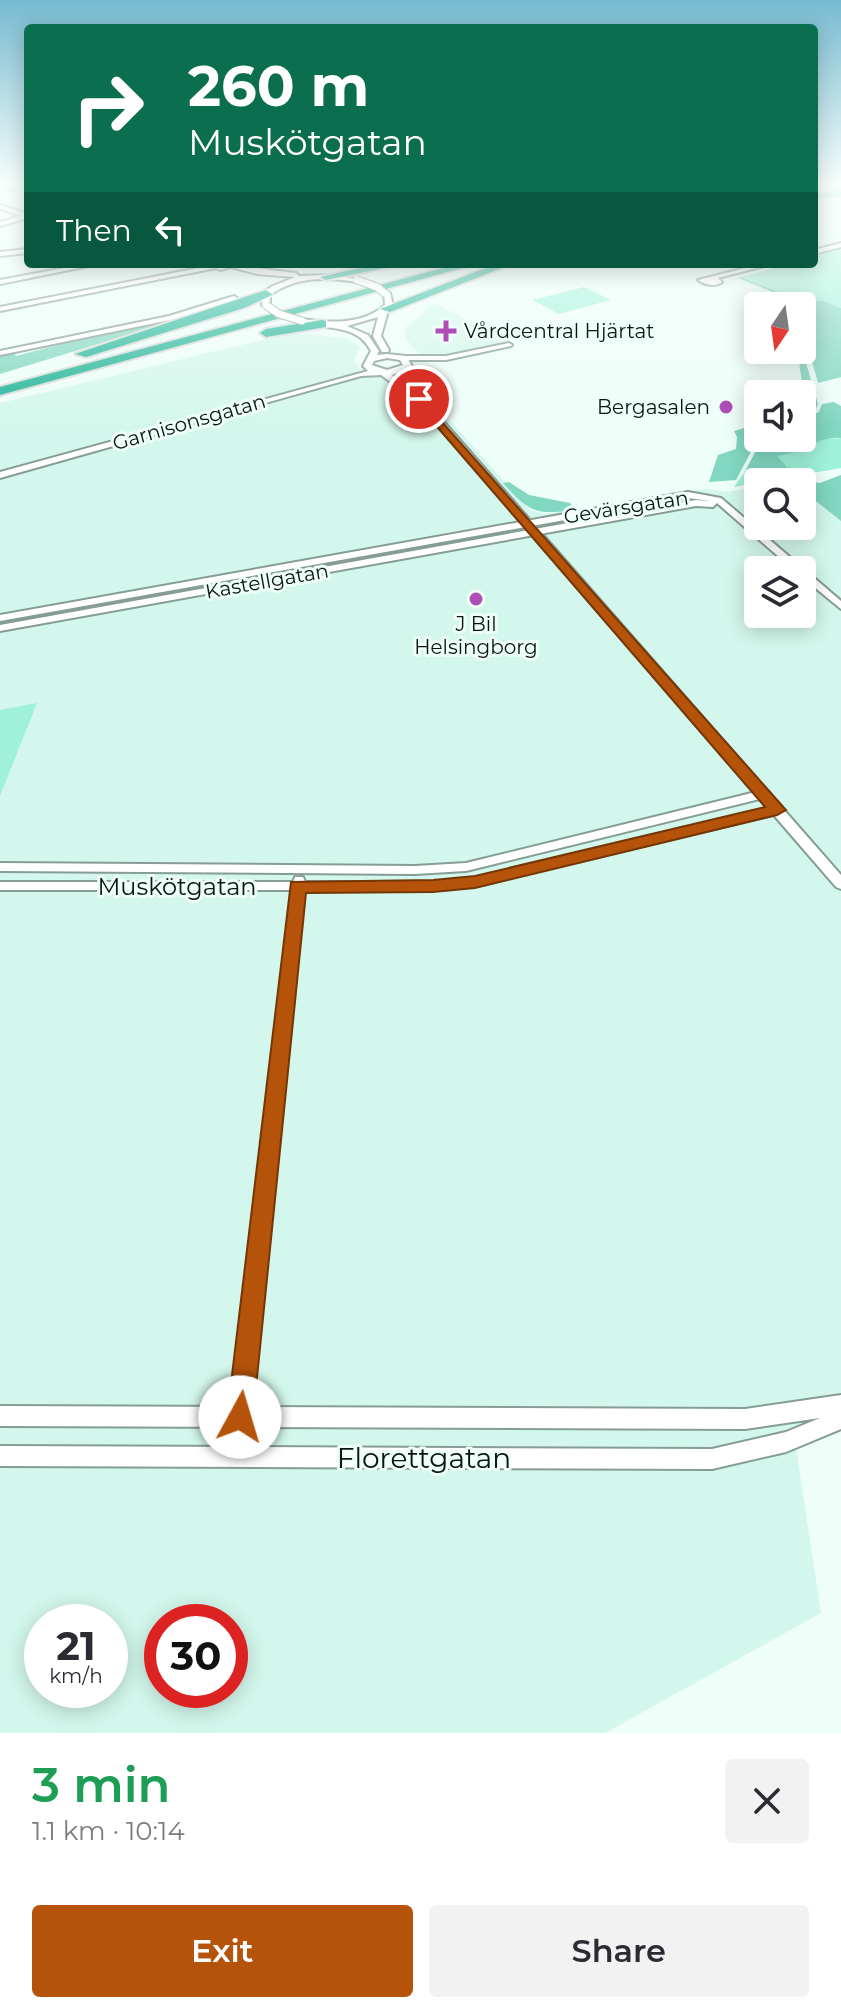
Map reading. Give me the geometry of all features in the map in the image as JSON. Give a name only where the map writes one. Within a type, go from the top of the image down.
[{"type":"highway","points":[[323,277],[375,268]]},
{"type":"highway","points":[[0,381],[433,268]]},
{"type":"highway","points":[[0,393],[456,268]]},
{"type":"highway","points":[[385,310],[495,268]]},
{"type":"highway","points":[[0,381],[266,297]]},
{"type":"highway","points":[[0,393],[283,330],[326,324]]},
{"type":"street","points":[[0,282],[75,268]]},
{"type":"street","points":[[0,309],[197,268]]},
{"type":"street","points":[[235,268],[258,277],[265,284],[266,297],[279,314],[360,332],[369,338],[375,353],[367,366],[410,390]]},
{"type":"street","points":[[239,268],[357,280],[377,287],[390,300],[377,330],[379,340],[403,363]]},
{"type":"street","points":[[715,278],[754,268]]},
{"type":"street","points":[[266,297],[286,282],[323,277]]},
{"type":"street","points":[[0,353],[170,318],[234,298]]},
{"type":"street","points":[[326,324],[362,319],[385,310]]},
{"type":"street","points":[[370,360],[403,363],[509,345]]},
{"type":"street","name":"Garnisonsgatan","points":[[0,473],[326,380],[370,360]]},
{"type":"street","points":[[403,363],[403,374],[410,390],[841,884]]},
{"type":"street","name":"Garnisonsgatan","points":[[0,473],[360,374],[380,372],[403,363]]},
{"type":"street","name":"Gevärsgatan","points":[[529,528],[696,503],[724,506],[783,556]]},
{"type":"street","name":"Kastellgatan","points":[[0,618],[529,528]]},
{"type":"street","name":"Kastellgatan","points":[[0,628],[529,528]]},
{"type":"street","name":"Gevärsgatan","points":[[816,584],[841,606]]},
{"type":"street","name":"Muskötgatan","points":[[0,867],[415,870],[466,867],[764,794]]},
{"type":"street","name":"Muskötgatan","points":[[0,886],[433,886],[475,882],[777,810]]},
{"type":"street","points":[[236,1457],[300,869]]},
{"type":"street","name":"Florettgatan","points":[[0,1416],[745,1419],[841,1405]]},
{"type":"street","name":"Florettgatan","points":[[0,1456],[712,1459],[786,1442],[841,1419]]},
{"type":"shaded area","name":"Vårdcentral Hjärtat","points":[[435,303],[507,342],[423,359],[406,339],[405,328]]},
{"type":"shaded area","points":[[291,333],[347,338],[360,347],[354,360],[362,372],[411,377],[530,510],[545,514],[673,493],[744,489],[744,540],[816,540],[816,501],[841,521],[841,1412],[794,1435],[821,1613],[605,1733],[0,1733],[0,403]]},
{"type":"green space","points":[[774,268],[841,268],[841,308],[816,301],[816,292],[780,292],[741,277]]},
{"type":"green space","points":[[741,277],[780,292],[773,292],[738,278]]},
{"type":"green space","points":[[584,287],[611,300],[559,314],[532,300]]},
{"type":"green space","points":[[816,301],[824,301],[841,308],[841,377],[818,383],[813,364],[816,364]]},
{"type":"green space","points":[[173,321],[0,374],[0,356],[14,353],[16,356]]},
{"type":"green space","points":[[799,364],[806,364],[811,380],[802,380]]},
{"type":"green space","points":[[834,402],[841,406],[841,438],[816,444],[816,413],[822,404]]},
{"type":"green space","points":[[744,428],[744,452],[751,452],[736,480],[709,482],[718,455],[736,449],[734,431]]},
{"type":"green space","points":[[841,438],[841,468],[816,472],[816,468],[786,468],[776,456],[788,452],[816,452],[816,442]]},
{"type":"green space","points":[[755,452],[795,452],[777,456],[786,468],[747,468]]},
{"type":"green space","points":[[744,473],[744,485],[734,487]]},
{"type":"green space","points":[[841,475],[841,521],[816,501],[816,483]]},
{"type":"green space","points":[[509,482],[529,495],[570,503],[575,510],[534,510],[520,501],[503,483]]},
{"type":"green space","points":[[37,703],[0,796],[0,710]]},
{"type":"place","name":"Vårdcentral Hjärtat","points":[[446,331]]},
{"type":"place","name":"Bergasalen","points":[[726,407]]},
{"type":"place","name":"J Bil Helsingborg","points":[[476,599]]},
{"type":"route","points":[[240,1417],[298,887],[433,886],[475,882],[777,810],[419,399]]}]
